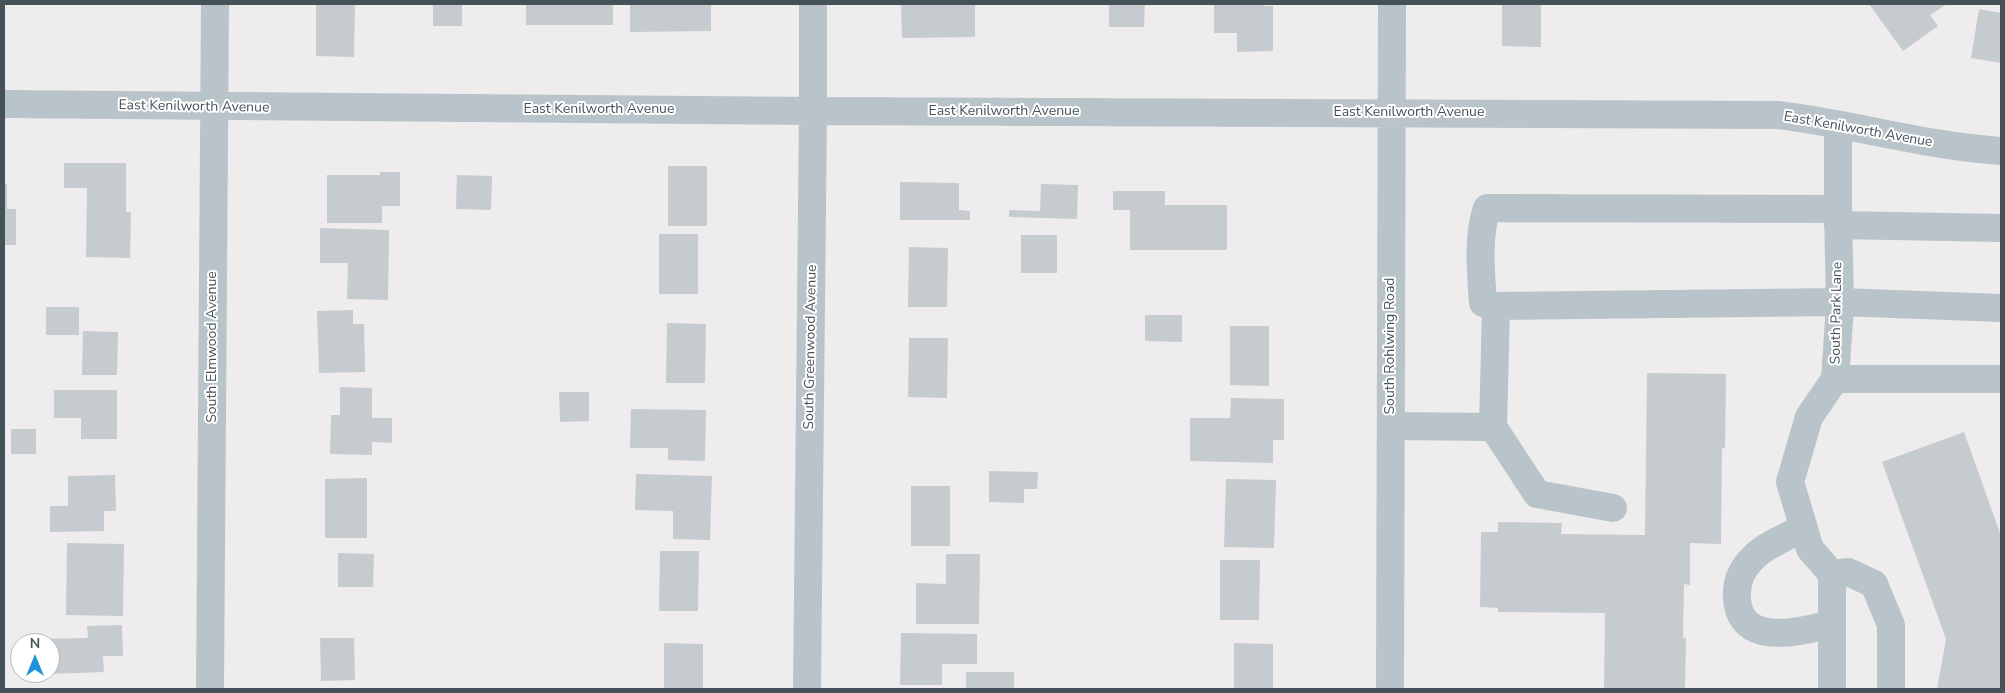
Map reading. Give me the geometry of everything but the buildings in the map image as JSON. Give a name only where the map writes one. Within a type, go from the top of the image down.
[{"type":"street","name":"South Elmwood Avenue","points":[[210,689],[216,4]]},
{"type":"street","name":"South Greenwood Avenue","points":[[807,689],[813,4]]},
{"type":"street","name":"South Rohlwing Road","points":[[1390,689],[1392,4]]},
{"type":"street","name":"East Kenilworth Avenue","points":[[4,104],[813,111],[1778,115],[1810,119],[1962,149],[2001,151]]},
{"type":"street","name":"South Park Lane","points":[[1832,574],[1810,549],[1790,482],[1809,418],[1835,379],[1840,302],[1838,125]]},
{"type":"street","points":[[2001,228],[1838,217],[1487,208],[1483,221],[1480,266],[1483,304],[1496,306],[1840,302],[2001,308]]},
{"type":"street","points":[[1496,306],[1493,427],[1537,494],[1613,508]]},
{"type":"street","points":[[1835,379],[2001,379]]},
{"type":"street","points":[[1391,426],[1493,427]]},
{"type":"street","points":[[1804,528],[1754,556],[1742,570],[1737,587],[1737,602],[1742,615],[1752,627],[1767,632],[1786,634],[1832,624]]},
{"type":"street","points":[[1832,689],[1832,574],[1848,572],[1874,584],[1891,625],[1891,689]]}]
